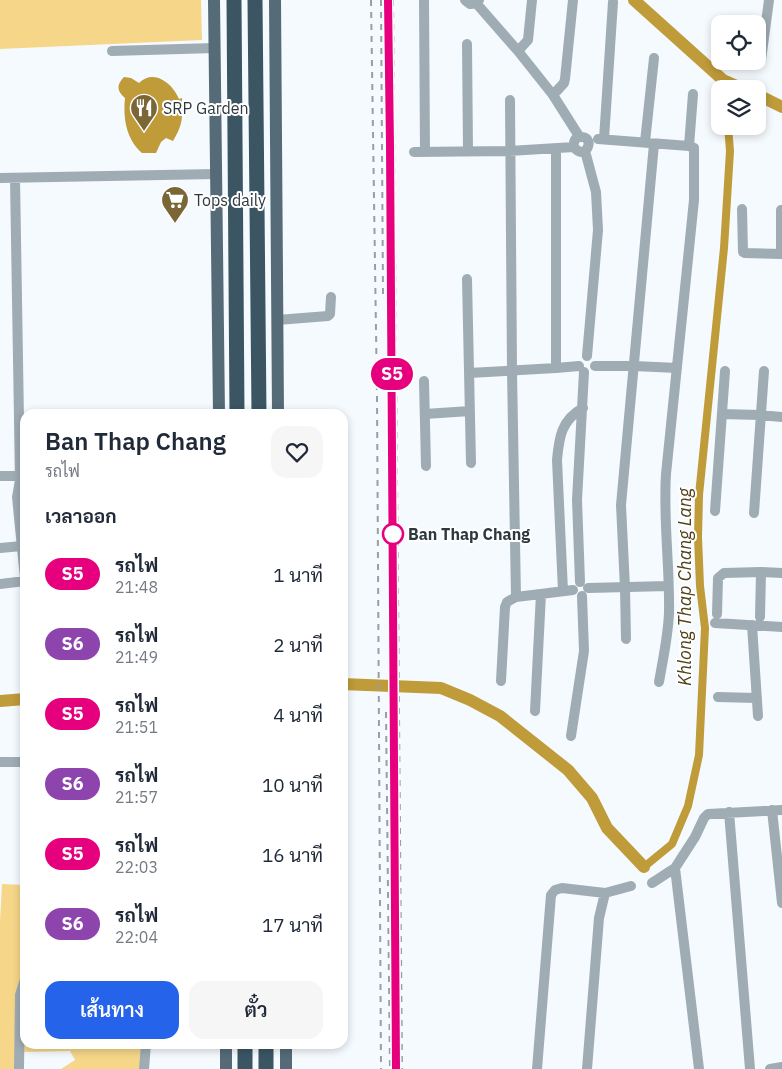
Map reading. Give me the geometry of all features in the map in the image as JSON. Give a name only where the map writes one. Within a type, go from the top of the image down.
[{"type":"highway","points":[[234,0],[237,409]]},
{"type":"highway","points":[[255,0],[259,409]]},
{"type":"highway","points":[[244,1049],[245,1069]]},
{"type":"highway","points":[[266,1049],[266,1069]]},
{"type":"main road","points":[[214,0],[219,409]]},
{"type":"main road","points":[[275,0],[278,409]]},
{"type":"main road","points":[[226,1049],[226,1069]]},
{"type":"main road","points":[[286,1049],[286,1069]]},
{"type":"street","points":[[424,0],[425,152]]},
{"type":"street","points":[[465,0],[470,4],[477,2],[553,95],[583,138],[589,143],[585,151]]},
{"type":"street","points":[[518,51],[528,40],[532,0]]},
{"type":"street","points":[[553,95],[564,83],[565,79],[573,0]]},
{"type":"street","points":[[766,20],[769,0]]},
{"type":"street","points":[[604,139],[613,2]]},
{"type":"street","points":[[467,44],[468,151]]},
{"type":"street","points":[[112,51],[129,49],[151,51],[215,48]]},
{"type":"street","points":[[626,639],[620,505],[634,366],[650,143],[654,58]]},
{"type":"street","points":[[688,146],[693,94]]},
{"type":"street","points":[[510,100],[509,151],[516,597]]},
{"type":"street","points":[[574,148],[573,143],[575,139],[583,138],[694,148],[694,200],[665,488],[668,628],[659,682]]},
{"type":"street","points":[[414,152],[556,150],[574,148],[576,151],[585,151]]},
{"type":"street","points":[[556,150],[556,368]]},
{"type":"street","points":[[585,151],[596,192],[598,230],[587,356]]},
{"type":"street","points":[[0,178],[216,174]]},
{"type":"street","points":[[15,178],[20,476],[17,498],[20,527]]},
{"type":"street","points":[[742,209],[742,252],[782,254],[781,210]]},
{"type":"street","points":[[467,279],[471,463]]},
{"type":"street","points":[[277,320],[328,316],[330,314],[331,297]]},
{"type":"street","points":[[587,356],[594,360],[595,366]]},
{"type":"street","points":[[577,590],[577,500],[583,408],[580,360],[587,356]]},
{"type":"street","points":[[469,373],[556,368],[581,369],[589,372],[595,366],[677,368]]},
{"type":"street","points":[[715,510],[725,371]]},
{"type":"street","points":[[754,513],[764,371]]},
{"type":"street","points":[[424,381],[426,466]]},
{"type":"street","points":[[571,736],[584,650],[577,590],[557,460],[561,434],[567,421],[573,414],[583,408]]},
{"type":"street","points":[[425,414],[470,411]]},
{"type":"street","points":[[722,414],[782,417]]},
{"type":"street","points":[[0,476],[20,476]]},
{"type":"street","points":[[0,548],[20,546]]},
{"type":"street","points":[[782,573],[729,572],[721,575],[718,578],[716,619],[782,628]]},
{"type":"street","points":[[760,617],[762,572]]},
{"type":"street","points":[[0,584],[20,581]]},
{"type":"street","points":[[501,681],[505,607],[507,602],[516,597],[577,590],[668,586]]},
{"type":"street","points":[[535,711],[541,594]]},
{"type":"street","points":[[752,625],[758,716]]},
{"type":"street","points":[[718,697],[756,698]]},
{"type":"street","points":[[0,762],[20,762]]},
{"type":"street","points":[[652,883],[675,868],[708,814],[714,812],[777,810],[782,903]]},
{"type":"street","points":[[729,812],[750,1069]]},
{"type":"street","points":[[675,868],[699,1069]]},
{"type":"street","points":[[537,1069],[551,895],[556,890],[562,888],[605,893],[631,886]]},
{"type":"street","points":[[587,1069],[599,918],[605,893]]},
{"type":"street","points":[[19,1069],[20,995]]},
{"type":"street","points":[[144,1069],[146,1049]]},
{"type":"street","points":[[770,1069],[782,1067]]},
{"type":"shaded area","points":[[0,0],[201,0],[202,40],[0,49]]},
{"type":"shaded area","points":[[124,77],[131,78],[139,83],[151,77],[157,78],[168,83],[179,99],[182,98],[182,120],[177,135],[173,141],[166,138],[161,142],[156,153],[142,153],[129,135],[125,120],[125,98],[118,88]]},
{"type":"shaded area","points":[[2,884],[20,885],[20,981],[18,985],[15,1069],[0,1069],[0,921]]},
{"type":"shaded area","points":[[24,1049],[144,1049],[142,1069],[61,1069],[75,1060],[70,1051],[24,1052]]},
{"type":"waterway","points":[[634,0],[723,80]]},
{"type":"waterway","points":[[766,99],[782,107]]},
{"type":"waterway","name":"Khlong Thap Chang Lang","points":[[644,867],[672,844],[688,806],[699,755],[705,628],[700,586],[699,495],[724,248],[730,151],[729,135]]},
{"type":"waterway","name":"Khlong Thap Chang Lang","points":[[348,684],[441,688],[470,700],[500,716],[568,770],[592,798],[607,828],[644,867]]},
{"type":"waterway","name":"Khlong Thap Chang Lang","points":[[0,701],[20,699]]},
{"type":"railway","points":[[371,0],[377,396],[381,1069]]},
{"type":"railway","points":[[381,0],[383,294]]},
{"type":"railway","points":[[393,0],[402,1069]]},
{"type":"railway","points":[[386,712],[390,1069]]},
{"type":"train","name":"S5","points":[[388,0],[396,1069]]},
{"type":"place","name":"SRP Garden","points":[[144,132]]},
{"type":"place","name":"Tops daily","points":[[175,224]]},
{"type":"place","name":"Ban Thap Chang","points":[[393,534]]}]
